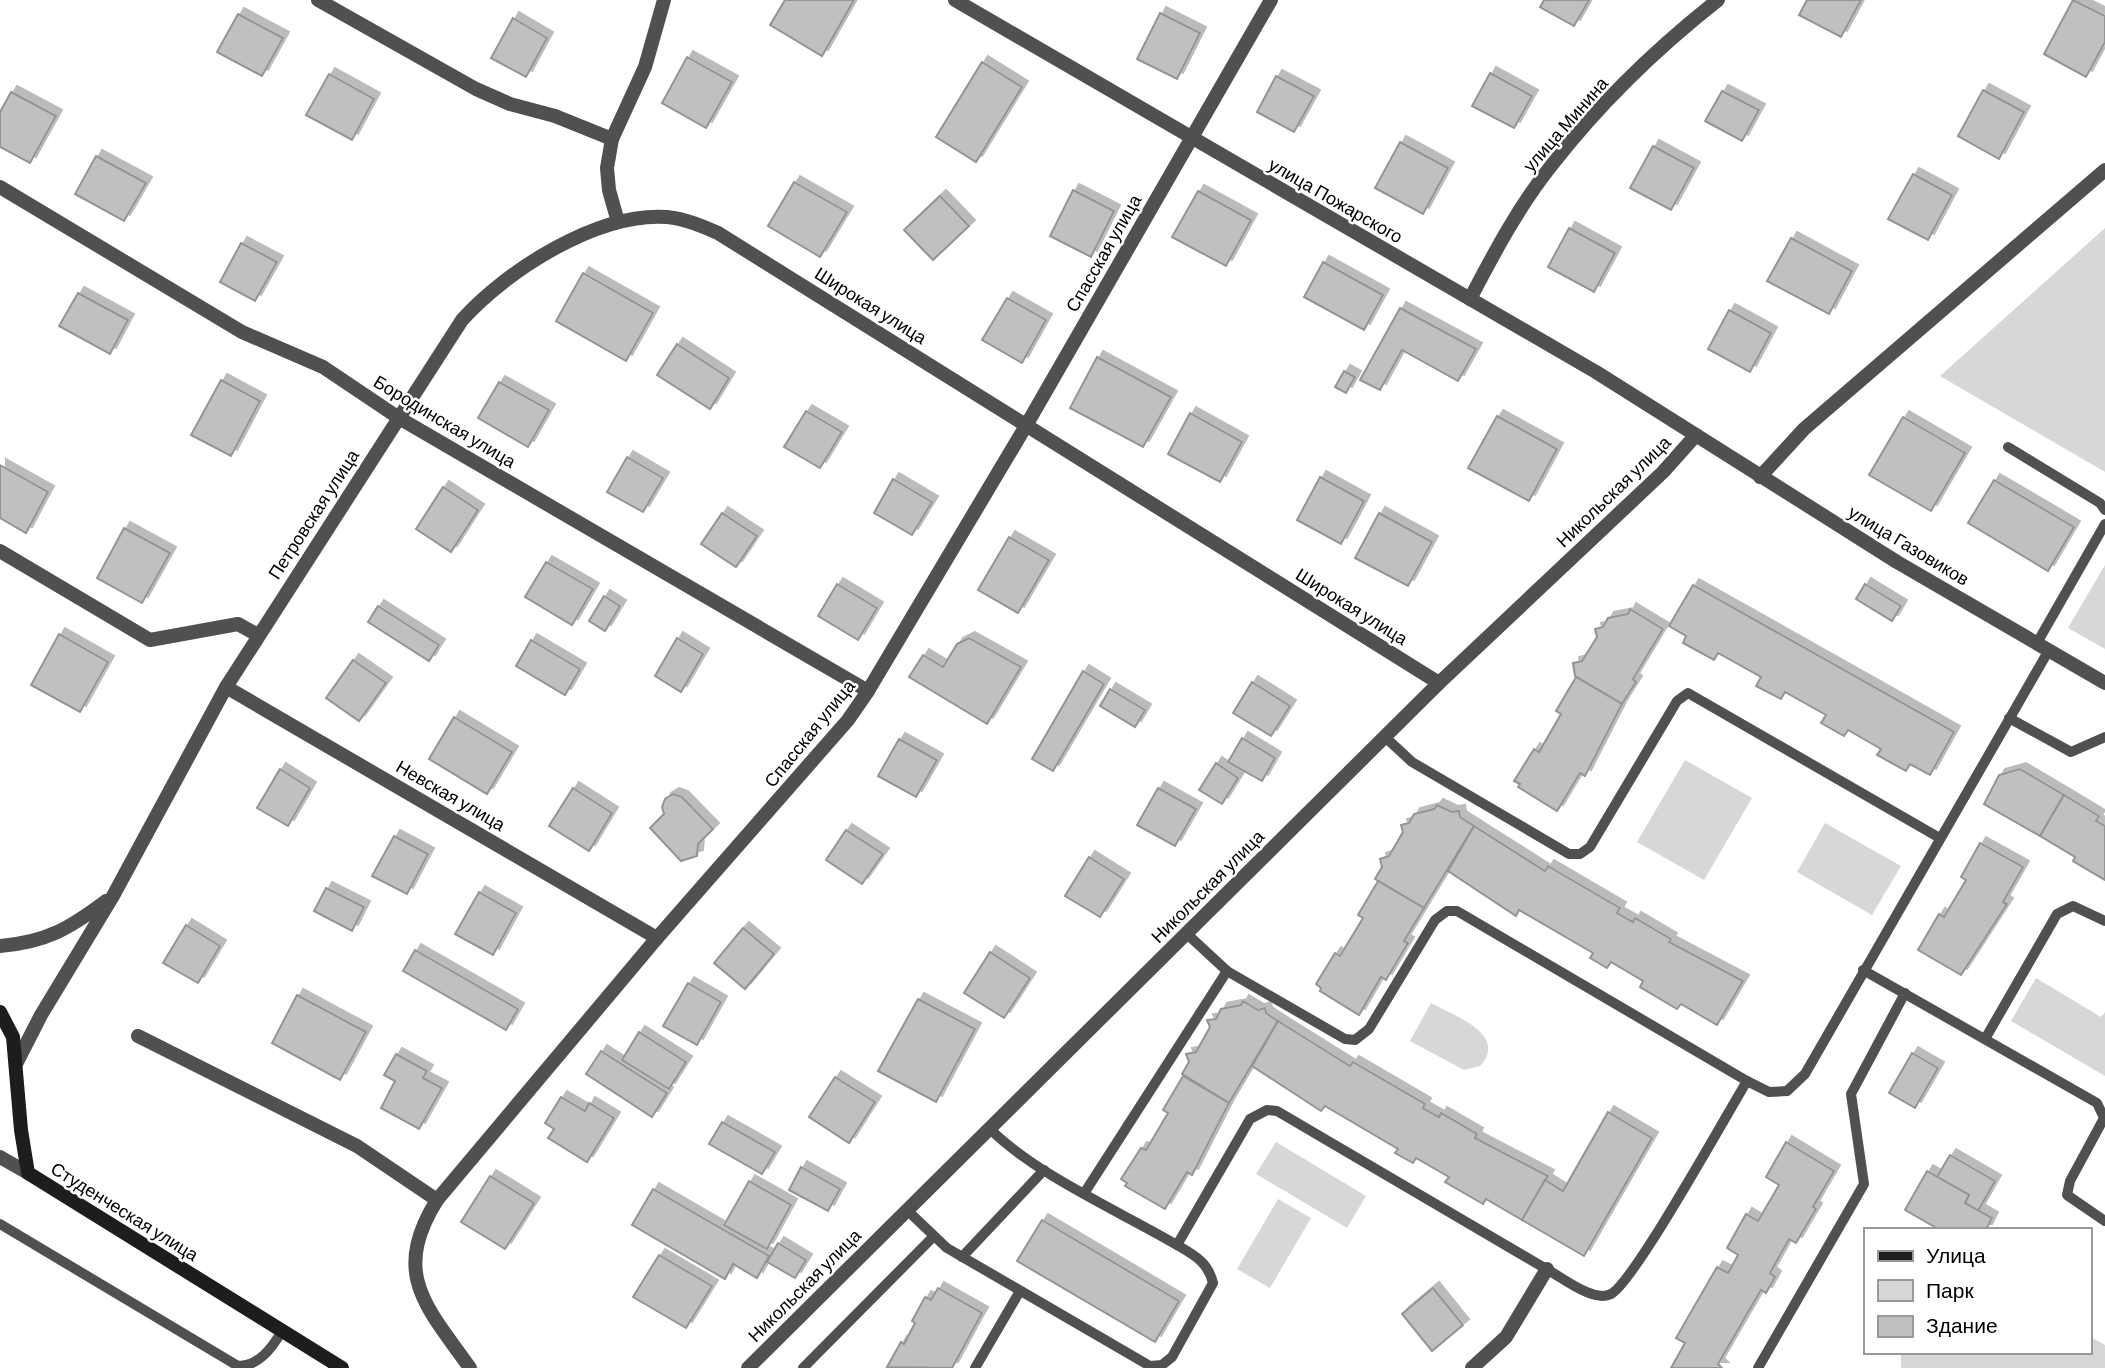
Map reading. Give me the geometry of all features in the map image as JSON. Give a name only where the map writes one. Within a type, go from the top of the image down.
[{"type":"street","points":[[318,0],[476,89],[612,139]]},
{"type":"street","points":[[618,222],[608,179],[612,139],[645,67],[664,0]]},
{"type":"street","name":"улица Пожарского","points":[[955,0],[1470,299],[1696,435]]},
{"type":"street","name":"Спасская улица","points":[[470,1368],[425,1303],[416,1279],[414,1250],[421,1226],[437,1200],[657,938],[848,720],[869,691],[1027,424],[1271,0]]},
{"type":"street","name":"улица Минина","points":[[1470,299],[1522,206],[1549,167],[1582,128],[1658,51],[1718,0]]},
{"type":"street","points":[[1760,477],[1804,429],[2105,170]]},
{"type":"street","name":"Бородинская улица","points":[[0,187],[242,332],[323,367],[398,418],[869,691]]},
{"type":"street","name":"Широкая улица","points":[[618,222],[668,217],[693,222],[718,233],[1439,683]]},
{"type":"street","name":"Петровская улица","points":[[17,1062],[41,1015],[113,896],[226,687],[462,320],[478,302],[525,266],[618,222]]},
{"type":"street","name":"улица Газовиков","points":[[1696,435],[1760,477],[2105,683]]},
{"type":"street","name":"Никольская улица","points":[[748,1368],[1439,683],[1663,472],[1696,435]]},
{"type":"street","points":[[0,551],[150,640],[238,624],[258,635]]},
{"type":"street","name":"Невская улица","points":[[226,687],[657,938]]},
{"type":"street","name":"Петровская улица","points":[[0,946],[43,938],[70,928],[113,896]]},
{"type":"street","name":"Студенческая улица","points":[[0,1012],[13,1037],[21,1130],[28,1173],[342,1368]]},
{"type":"street","points":[[138,1036],[357,1146],[437,1200]]},
{"type":"street","points":[[0,1157],[28,1173]]},
{"type":"street","points":[[1472,1368],[1506,1337],[1547,1269]]},
{"type":"lane","points":[[2008,447],[2100,503],[2105,510]]},
{"type":"lane","points":[[1186,933],[1227,971],[1345,1039],[1355,1040],[1369,1029],[1435,920],[1447,911],[1457,911],[1747,1081],[1779,1093],[1795,1085],[2008,718],[2105,524]]},
{"type":"lane","points":[[1385,737],[1412,762],[1569,854],[1580,854],[1590,847],[1677,701],[1688,693],[1938,837]]},
{"type":"lane","points":[[2008,718],[2071,752],[2105,737]]},
{"type":"lane","points":[[1985,1039],[2057,914],[2073,906],[2105,921]]},
{"type":"lane","points":[[1863,970],[2102,1109],[2104,1118],[2070,1181],[2067,1195],[2105,1220]]},
{"type":"lane","points":[[1085,1192],[1227,971]]},
{"type":"lane","points":[[1758,1368],[1864,1184],[1851,1094],[1905,993]]},
{"type":"lane","points":[[1177,1245],[1250,1119],[1267,1110],[1278,1111],[1547,1269],[1599,1297],[1611,1294],[1637,1263],[1747,1081]]},
{"type":"lane","points":[[907,1210],[933,1237],[962,1257],[1150,1366],[1162,1365],[1172,1357],[1213,1283],[1210,1271],[1200,1259],[1017,1153],[989,1128]]},
{"type":"lane","points":[[962,1257],[1044,1170]]},
{"type":"lane","points":[[0,1224],[237,1367],[247,1366],[262,1357],[282,1331]]},
{"type":"lane","points":[[803,1368],[933,1237]]},
{"type":"lane","points":[[1509,1332],[1522,1317],[1547,1269]]},
{"type":"lane","points":[[975,1368],[1020,1291]]},
{"type":"green space","points":[[2105,228],[2105,472],[1940,376]]},
{"type":"green space","points":[[2105,565],[2105,649],[2068,628]]},
{"type":"green space","points":[[1685,760],[1752,798],[1704,880],[1637,842]]},
{"type":"green space","points":[[1825,823],[1901,866],[1872,915],[1797,872]]},
{"type":"green space","points":[[2036,978],[2101,1017],[2105,1012],[2105,1076],[2011,1021]]},
{"type":"green space","points":[[1431,1003],[1464,1020],[1483,1035],[1488,1044],[1487,1055],[1480,1066],[1464,1070],[1410,1041]]},
{"type":"green space","points":[[1276,1142],[1366,1196],[1347,1228],[1256,1174]]},
{"type":"green space","points":[[1278,1199],[1311,1218],[1270,1288],[1237,1269]]},
{"type":"green space","points":[[2091,1337],[2105,1345],[2105,1368],[1901,1368],[1901,1354],[2091,1354]]},
{"type":"building","points":[[785,0],[854,0],[822,56],[770,25]]},
{"type":"building","points":[[1544,0],[1589,0],[1574,26],[1540,7]]},
{"type":"building","points":[[1807,0],[1861,0],[1841,37],[1799,15]]},
{"type":"building","points":[[2073,0],[2105,16],[2105,42],[2086,77],[2044,54]]},
{"type":"building","points":[[1160,13],[1200,33],[1177,79],[1137,59]]},
{"type":"building","points":[[238,14],[283,38],[262,76],[217,52]]},
{"type":"building","points":[[513,18],[547,38],[526,77],[491,58]]},
{"type":"building","points":[[687,57],[732,82],[706,128],[662,103]]},
{"type":"building","points":[[982,62],[1022,87],[976,162],[936,137]]},
{"type":"building","points":[[1490,73],[1532,96],[1514,128],[1472,106]]},
{"type":"building","points":[[329,74],[374,99],[352,140],[306,115]]},
{"type":"building","points":[[1276,76],[1314,96],[1294,132],[1257,112]]},
{"type":"building","points":[[1983,90],[2024,112],[1999,159],[1958,136]]},
{"type":"building","points":[[1722,91],[1759,110],[1742,141],[1705,121]]},
{"type":"building","points":[[11,92],[56,116],[30,163],[0,147],[0,112]]},
{"type":"building","points":[[1400,142],[1448,168],[1423,214],[1375,188]]},
{"type":"building","points":[[1653,146],[1694,168],[1671,210],[1630,188]]},
{"type":"building","points":[[96,156],[146,183],[124,221],[75,194]]},
{"type":"building","points":[[1913,174],[1952,195],[1928,240],[1888,219]]},
{"type":"building","points":[[794,182],[847,212],[820,257],[768,226]]},
{"type":"building","points":[[1073,190],[1114,211],[1091,257],[1050,236]]},
{"type":"building","points":[[1198,191],[1251,220],[1226,266],[1172,237]]},
{"type":"building","points":[[940,196],[969,226],[933,260],[904,230]]},
{"type":"building","points":[[1569,228],[1615,253],[1594,292],[1548,267]]},
{"type":"building","points":[[1791,238],[1852,271],[1829,314],[1767,281]]},
{"type":"building","points":[[241,243],[277,262],[255,301],[220,282]]},
{"type":"building","points":[[1323,262],[1383,295],[1364,330],[1304,297]]},
{"type":"building","points":[[583,273],[653,313],[626,361],[556,321]]},
{"type":"building","points":[[78,293],[128,320],[110,354],[59,326]]},
{"type":"building","points":[[1007,298],[1046,320],[1022,363],[982,340]]},
{"type":"building","points":[[1400,308],[1476,349],[1458,381],[1402,350],[1380,390],[1360,380]]},
{"type":"building","points":[[1729,310],[1771,333],[1750,372],[1708,349]]},
{"type":"building","points":[[677,344],[729,378],[710,409],[657,375]]},
{"type":"building","points":[[1097,357],[1171,397],[1143,447],[1070,408]]},
{"type":"building","points":[[1344,371],[1355,377],[1346,393],[1335,387]]},
{"type":"building","points":[[221,380],[260,401],[231,456],[191,435]]},
{"type":"building","points":[[499,382],[549,410],[528,447],[478,418]]},
{"type":"building","points":[[806,411],[842,432],[820,468],[784,447]]},
{"type":"building","points":[[1190,413],[1242,442],[1220,482],[1168,454]]},
{"type":"building","points":[[1497,416],[1557,449],[1529,501],[1468,468]]},
{"type":"building","points":[[1903,417],[1965,453],[1931,511],[1869,475]]},
{"type":"building","points":[[627,457],[663,478],[643,512],[607,492]]},
{"type":"building","points":[[0,465],[48,492],[26,533],[0,518]]},
{"type":"building","points":[[1320,477],[1364,501],[1341,544],[1297,520]]},
{"type":"building","points":[[893,479],[932,502],[912,535],[874,513]]},
{"type":"building","points":[[1994,480],[2074,527],[2048,571],[1968,523]]},
{"type":"building","points":[[443,487],[478,510],[451,552],[416,529]]},
{"type":"building","points":[[722,513],[757,536],[736,567],[701,544]]},
{"type":"building","points":[[1379,513],[1432,542],[1408,586],[1355,558]]},
{"type":"building","points":[[124,528],[170,553],[142,603],[97,578]]},
{"type":"building","points":[[1009,537],[1049,560],[1018,613],[978,590]]},
{"type":"building","points":[[546,562],[593,589],[572,625],[525,597]]},
{"type":"building","points":[[837,584],[877,608],[858,640],[818,616]]},
{"type":"building","points":[[1865,584],[1901,606],[1892,621],[1856,599]]},
{"type":"building","points":[[1693,585],[1954,732],[1930,775],[1910,764],[1906,771],[1877,755],[1881,749],[1848,730],[1844,736],[1821,723],[1826,715],[1785,692],[1781,699],[1756,686],[1761,677],[1718,653],[1714,660],[1683,643],[1686,636],[1669,626]]},
{"type":"building","points":[[604,596],[620,606],[605,631],[589,621]]},
{"type":"building","points":[[378,606],[439,645],[429,661],[368,622]]},
{"type":"building","points":[[1630,609],[1663,629],[1633,679],[1636,682],[1622,704],[1575,676],[1573,663],[1582,661],[1597,637],[1595,629],[1603,627],[1608,618],[1628,614]]},
{"type":"building","points":[[59,634],[108,662],[80,712],[31,685]]},
{"type":"building","points":[[677,638],[703,654],[681,692],[655,676]]},
{"type":"building","points":[[969,638],[1021,667],[987,724],[909,677],[923,655],[943,667],[957,644]]},
{"type":"building","points":[[531,640],[580,669],[565,695],[516,666]]},
{"type":"building","points":[[353,660],[386,683],[359,721],[326,698]]},
{"type":"building","points":[[1083,671],[1104,684],[1053,771],[1032,759]]},
{"type":"building","points":[[1576,677],[1622,704],[1585,776],[1580,773],[1557,811],[1518,787],[1520,784],[1514,781],[1534,749],[1539,752],[1561,714],[1556,711]]},
{"type":"building","points":[[1252,682],[1290,706],[1271,736],[1233,713]]},
{"type":"building","points":[[1110,689],[1145,710],[1135,727],[1100,706]]},
{"type":"building","points":[[454,717],[512,752],[487,794],[429,759]]},
{"type":"building","points":[[1242,738],[1275,758],[1262,781],[1228,762]]},
{"type":"building","points":[[899,739],[937,760],[916,797],[878,776]]},
{"type":"building","points":[[1216,763],[1238,778],[1222,804],[1199,790]]},
{"type":"building","points":[[280,769],[310,788],[288,826],[257,808]]},
{"type":"building","points":[[2020,769],[2064,795],[2040,836],[1984,804],[1999,775]]},
{"type":"building","points":[[573,788],[612,813],[589,851],[549,826]]},
{"type":"building","points":[[1158,788],[1196,809],[1175,846],[1137,825]]},
{"type":"building","points":[[673,794],[682,797],[713,829],[698,844],[697,856],[681,861],[650,828],[664,814],[662,807],[665,799]]},
{"type":"building","points":[[2064,795],[2099,816],[2096,821],[2105,826],[2105,880],[2073,861],[2075,857],[2040,836]]},
{"type":"building","points":[[1437,805],[1452,812],[1459,811],[1460,817],[1474,826],[1424,908],[1375,879],[1382,867],[1380,859],[1389,856],[1403,832],[1401,825],[1409,823],[1414,814],[1434,809]]},
{"type":"building","points":[[1474,826],[1545,871],[1548,866],[1620,908],[1617,913],[1633,922],[1635,918],[1671,939],[1669,942],[1743,981],[1717,1025],[1681,1004],[1677,1009],[1640,987],[1643,981],[1611,962],[1607,968],[1590,958],[1593,953],[1519,910],[1516,916],[1448,871]]},
{"type":"building","points":[[846,830],[883,854],[862,884],[826,860]]},
{"type":"building","points":[[394,836],[428,854],[407,894],[372,876]]},
{"type":"building","points":[[1980,843],[2023,867],[2003,902],[2007,904],[1961,975],[1918,950],[1939,914],[1944,917],[1966,880],[1961,877]]},
{"type":"building","points":[[1089,857],[1124,879],[1100,917],[1065,896]]},
{"type":"building","points":[[1378,881],[1424,908],[1404,941],[1408,943],[1386,980],[1381,977],[1359,1015],[1320,991],[1321,988],[1316,984],[1335,953],[1340,956],[1363,918],[1358,915]]},
{"type":"building","points":[[326,888],[364,907],[352,931],[314,911]]},
{"type":"building","points":[[479,892],[516,913],[493,955],[455,934]]},
{"type":"building","points":[[186,925],[220,946],[198,983],[163,963]]},
{"type":"building","points":[[743,928],[774,954],[745,989],[714,963]]},
{"type":"building","points":[[415,950],[518,1009],[506,1030],[403,971]]},
{"type":"building","points":[[990,952],[1030,978],[1004,1018],[964,993]]},
{"type":"building","points":[[688,983],[721,1002],[697,1045],[663,1026]]},
{"type":"building","points":[[297,995],[366,1032],[340,1080],[272,1043]]},
{"type":"building","points":[[918,999],[975,1029],[936,1102],[878,1071]]},
{"type":"building","points":[[1243,1001],[1258,1010],[1265,1008],[1266,1013],[1278,1021],[1229,1103],[1182,1074],[1189,1062],[1186,1054],[1196,1052],[1210,1027],[1207,1020],[1216,1019],[1221,1009],[1241,1005]]},
{"type":"building","points":[[1278,1021],[1350,1066],[1353,1062],[1425,1104],[1423,1108],[1439,1117],[1441,1113],[1477,1134],[1475,1138],[1548,1176],[1522,1220],[1486,1199],[1483,1204],[1445,1182],[1449,1177],[1416,1158],[1413,1163],[1395,1153],[1398,1149],[1325,1106],[1321,1111],[1252,1066]]},
{"type":"building","points":[[639,1032],[686,1062],[669,1089],[622,1060]]},
{"type":"building","points":[[601,1051],[667,1093],[652,1117],[586,1074]]},
{"type":"building","points":[[1912,1053],[1938,1068],[1915,1108],[1889,1093]]},
{"type":"building","points":[[396,1054],[427,1071],[423,1078],[442,1088],[419,1129],[381,1108],[395,1081],[384,1075]]},
{"type":"building","points":[[1183,1076],[1229,1103],[1192,1175],[1187,1172],[1165,1209],[1125,1186],[1127,1183],[1121,1179],[1141,1148],[1146,1150],[1168,1113],[1163,1110]]},
{"type":"building","points":[[835,1077],[875,1102],[849,1143],[809,1117]]},
{"type":"building","points":[[561,1097],[585,1111],[589,1103],[614,1118],[587,1162],[548,1138],[554,1129],[545,1123]]},
{"type":"building","points":[[1608,1112],[1652,1138],[1584,1256],[1522,1220],[1545,1180],[1563,1191]]},
{"type":"building","points":[[722,1122],[775,1152],[762,1174],[709,1144]]},
{"type":"building","points":[[1786,1142],[1834,1171],[1813,1207],[1816,1209],[1796,1243],[1789,1239],[1770,1273],[1775,1277],[1766,1293],[1761,1290],[1718,1364],[1722,1368],[1671,1368],[1685,1343],[1676,1338],[1717,1267],[1728,1273],[1738,1255],[1727,1248],[1746,1214],[1758,1221],[1779,1185],[1766,1177]]},
{"type":"building","points":[[1950,1155],[1995,1181],[1978,1211],[1965,1203],[1969,1195],[1937,1177]]},
{"type":"building","points":[[801,1167],[840,1189],[828,1211],[789,1190]]},
{"type":"building","points":[[1927,1171],[1969,1195],[1965,1203],[1992,1218],[1987,1228],[1936,1228],[1905,1210]]},
{"type":"building","points":[[490,1176],[534,1203],[505,1249],[461,1222]]},
{"type":"building","points":[[749,1181],[791,1205],[767,1249],[724,1225]]},
{"type":"building","points":[[653,1189],[769,1256],[757,1278],[733,1264],[725,1279],[632,1225]]},
{"type":"building","points":[[1042,1220],[1179,1301],[1155,1342],[1017,1261]]},
{"type":"building","points":[[778,1243],[806,1260],[795,1278],[767,1262]]},
{"type":"building","points":[[659,1255],[712,1286],[686,1328],[633,1297]]},
{"type":"building","points":[[938,1288],[982,1313],[952,1368],[887,1367],[901,1342],[904,1344],[925,1297],[931,1300]]},
{"type":"building","points":[[1433,1288],[1463,1325],[1432,1351],[1402,1314]]}]
